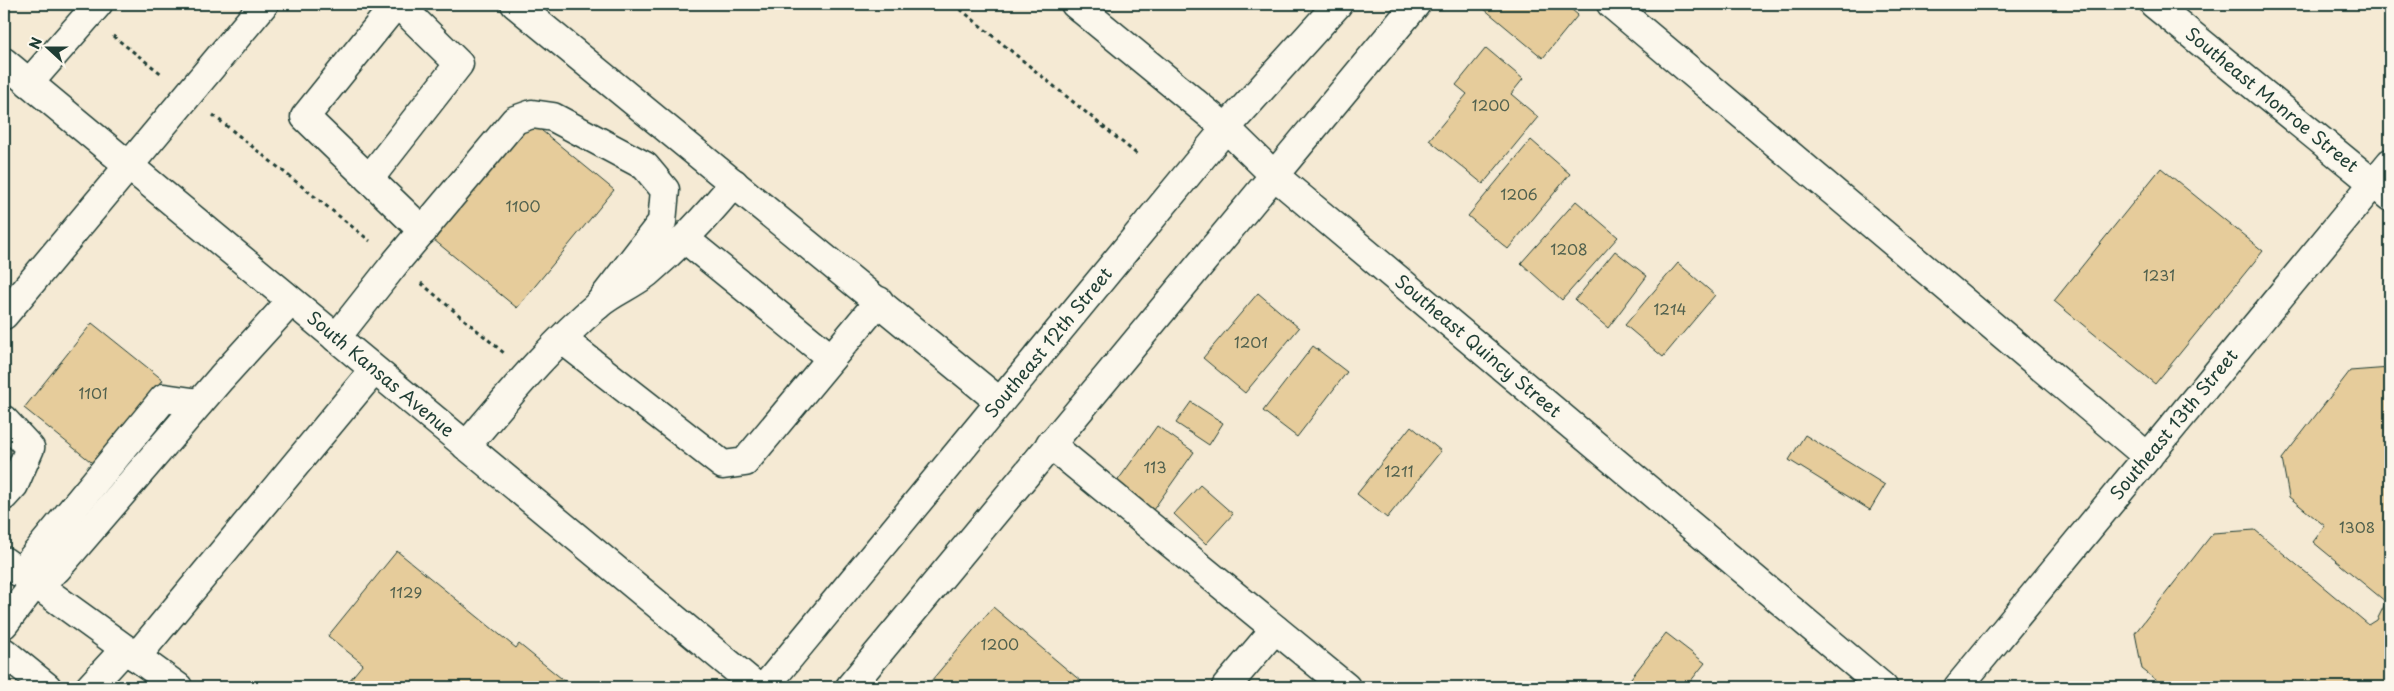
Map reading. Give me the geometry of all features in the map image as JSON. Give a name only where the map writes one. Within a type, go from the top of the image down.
[{"type":"street","points":[[4,315],[264,4]]},
{"type":"street","points":[[368,179],[458,64],[397,4],[305,117],[368,179],[422,231]]},
{"type":"street","points":[[515,4],[1000,402]]},
{"type":"street","name":"Southeast Quincy Street","points":[[1075,4],[1226,128],[1274,176],[1883,687]]},
{"type":"street","name":"Southeast 12th Street","points":[[764,687],[1226,128],[1338,4]]},
{"type":"street","points":[[850,687],[1416,4]]},
{"type":"street","points":[[1612,4],[2148,457]]},
{"type":"street","name":"Southeast Monroe Street","points":[[2154,4],[2385,181]]},
{"type":"street","points":[[29,83],[93,10]]},
{"type":"street","name":"South Kansas Avenue","points":[[4,62],[757,687]]},
{"type":"street","points":[[336,338],[396,262],[515,120],[532,114],[552,117],[646,166],[665,190],[662,222],[598,305],[528,373],[466,446]]},
{"type":"street","name":"Southeast 13th Street","points":[[1958,687],[2148,457],[2385,181]]},
{"type":"street","points":[[598,305],[645,275],[699,226],[734,183]]},
{"type":"street","points":[[685,239],[831,358]]},
{"type":"street","points":[[4,624],[19,573],[164,398],[199,403],[292,301]]},
{"type":"street","points":[[562,340],[723,465],[746,462],[878,301]]},
{"type":"street","points":[[90,687],[131,653],[374,370]]},
{"type":"street","points":[[4,420],[30,448],[14,486],[4,496]]},
{"type":"street","points":[[1050,444],[1346,687]]},
{"type":"street","points":[[19,573],[178,687]]},
{"type":"street","points":[[1226,687],[1276,629]]},
{"type":"street","points":[[4,652],[47,687]]},
{"type":"path","points":[[954,4],[1139,156]]},
{"type":"path","points":[[93,10],[188,95],[396,262],[528,373]]},
{"type":"building","points":[[1486,4],[1565,4],[1578,15],[1543,58],[1483,8]]},
{"type":"building","points":[[1486,48],[1523,79],[1511,94],[1538,117],[1483,184],[1429,140],[1467,94],[1456,85]]},
{"type":"building","points":[[530,121],[614,190],[517,308],[434,240],[441,232],[433,225]]},
{"type":"building","points":[[1531,140],[1570,174],[1508,249],[1468,216]]},
{"type":"building","points":[[2161,168],[2263,251],[2155,384],[2054,301]]},
{"type":"building","points":[[1576,201],[1618,237],[1562,300],[1521,263]]},
{"type":"building","points":[[1615,251],[1647,276],[1608,328],[1575,300]]},
{"type":"building","points":[[1678,263],[1715,295],[1663,357],[1625,325]]},
{"type":"building","points":[[1258,293],[1299,328],[1245,393],[1203,358]]},
{"type":"building","points":[[92,323],[163,380],[95,465],[24,408]]},
{"type":"building","points":[[1313,346],[1347,372],[1297,437],[1263,411]]},
{"type":"building","points":[[2390,368],[2390,687],[2165,687],[2142,669],[2135,633],[2213,533],[2255,530],[2369,625],[2377,620],[2386,602],[2313,542],[2325,526],[2289,497],[2282,459],[2350,371]]},
{"type":"building","points":[[1191,402],[1223,423],[1209,445],[1176,423]]},
{"type":"building","points":[[1157,426],[1194,452],[1153,510],[1116,483]]},
{"type":"building","points":[[1411,426],[1441,451],[1387,518],[1357,494]]},
{"type":"building","points":[[1805,435],[1885,485],[1870,510],[1789,460]]},
{"type":"building","points":[[1200,485],[1233,514],[1206,544],[1174,514]]},
{"type":"building","points":[[397,551],[516,648],[519,644],[572,687],[392,687],[390,685],[388,687],[344,687],[363,664],[328,636]]},
{"type":"building","points":[[993,607],[1082,682],[1078,687],[926,687]]},
{"type":"building","points":[[1666,633],[1705,663],[1686,687],[1624,687]]}]
